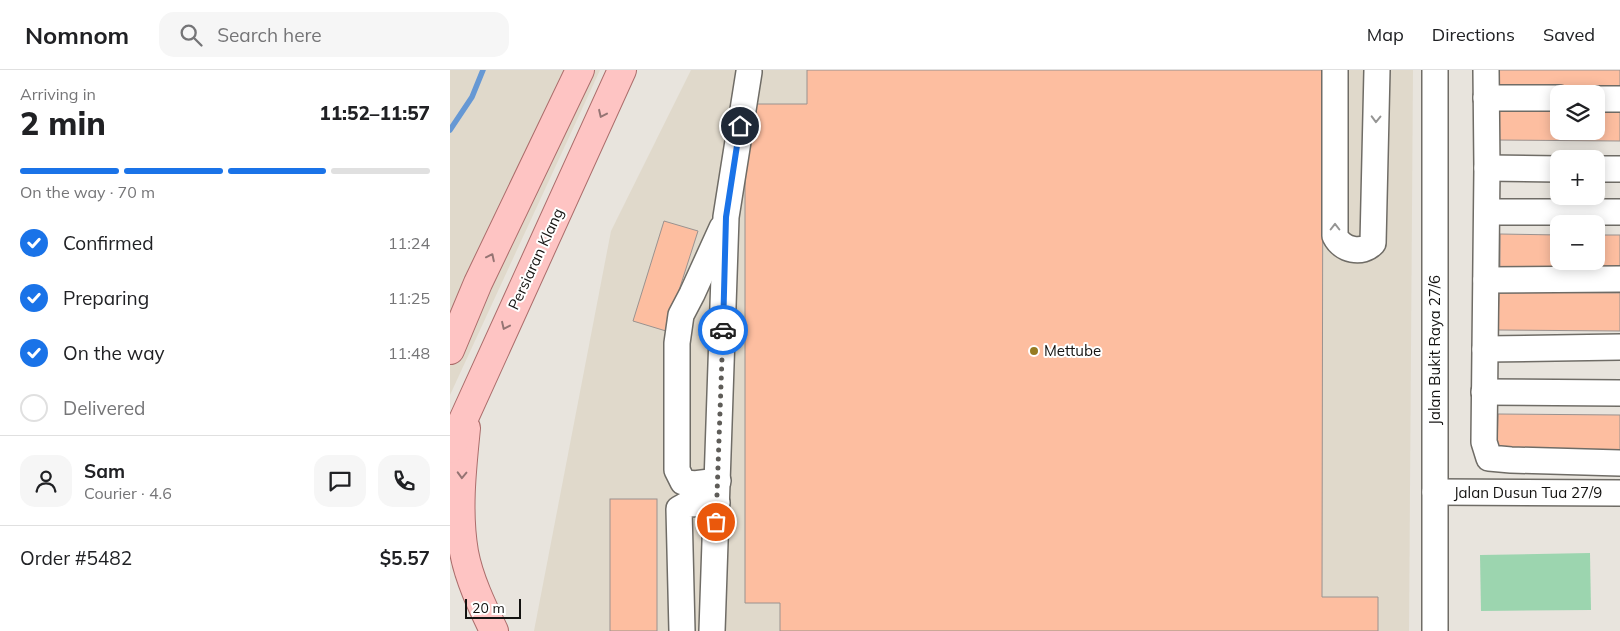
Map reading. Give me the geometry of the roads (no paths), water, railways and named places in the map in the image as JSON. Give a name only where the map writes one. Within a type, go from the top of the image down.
[{"type":"main road","points":[[450,334],[478,282],[580,70]]},
{"type":"main road","name":"Persiaran Klang","points":[[450,449],[622,70]]},
{"type":"main road","points":[[450,350],[478,282]]},
{"type":"main road","points":[[468,409],[462,468],[461,511],[464,552],[476,590],[494,631]]},
{"type":"street","points":[[1335,70],[1335,236],[1338,243],[1345,248],[1365,249],[1374,243],[1377,70]]},
{"type":"street","name":"Jalan Bukit Raya 27/6","points":[[1435,70],[1436,631]]},
{"type":"street","points":[[1486,70],[1487,212],[1484,442],[1489,458],[1620,463]]},
{"type":"street","points":[[712,631],[726,217],[748,72]]},
{"type":"street","points":[[1486,98],[1550,98]]},
{"type":"street","points":[[1605,99],[1620,99]]},
{"type":"street","points":[[1487,168],[1550,169]]},
{"type":"street","points":[[1605,169],[1620,170]]},
{"type":"street","points":[[1487,212],[1620,212]]},
{"type":"street","points":[[717,492],[683,482],[677,470],[677,343],[681,314],[692,294],[726,217]]},
{"type":"street","points":[[1486,280],[1620,279]]},
{"type":"street","points":[[1485,349],[1620,347]]},
{"type":"street","points":[[1484,392],[1620,393]]},
{"type":"street","points":[[682,631],[679,509],[717,492]]},
{"type":"street","name":"Jalan Dusun Tua 27/9","points":[[1435,492],[1620,493]]},
{"type":"waterway","points":[[450,130],[472,97],[483,70]]},
{"type":"place","name":"Mettube","points":[[1034,351]]}]
